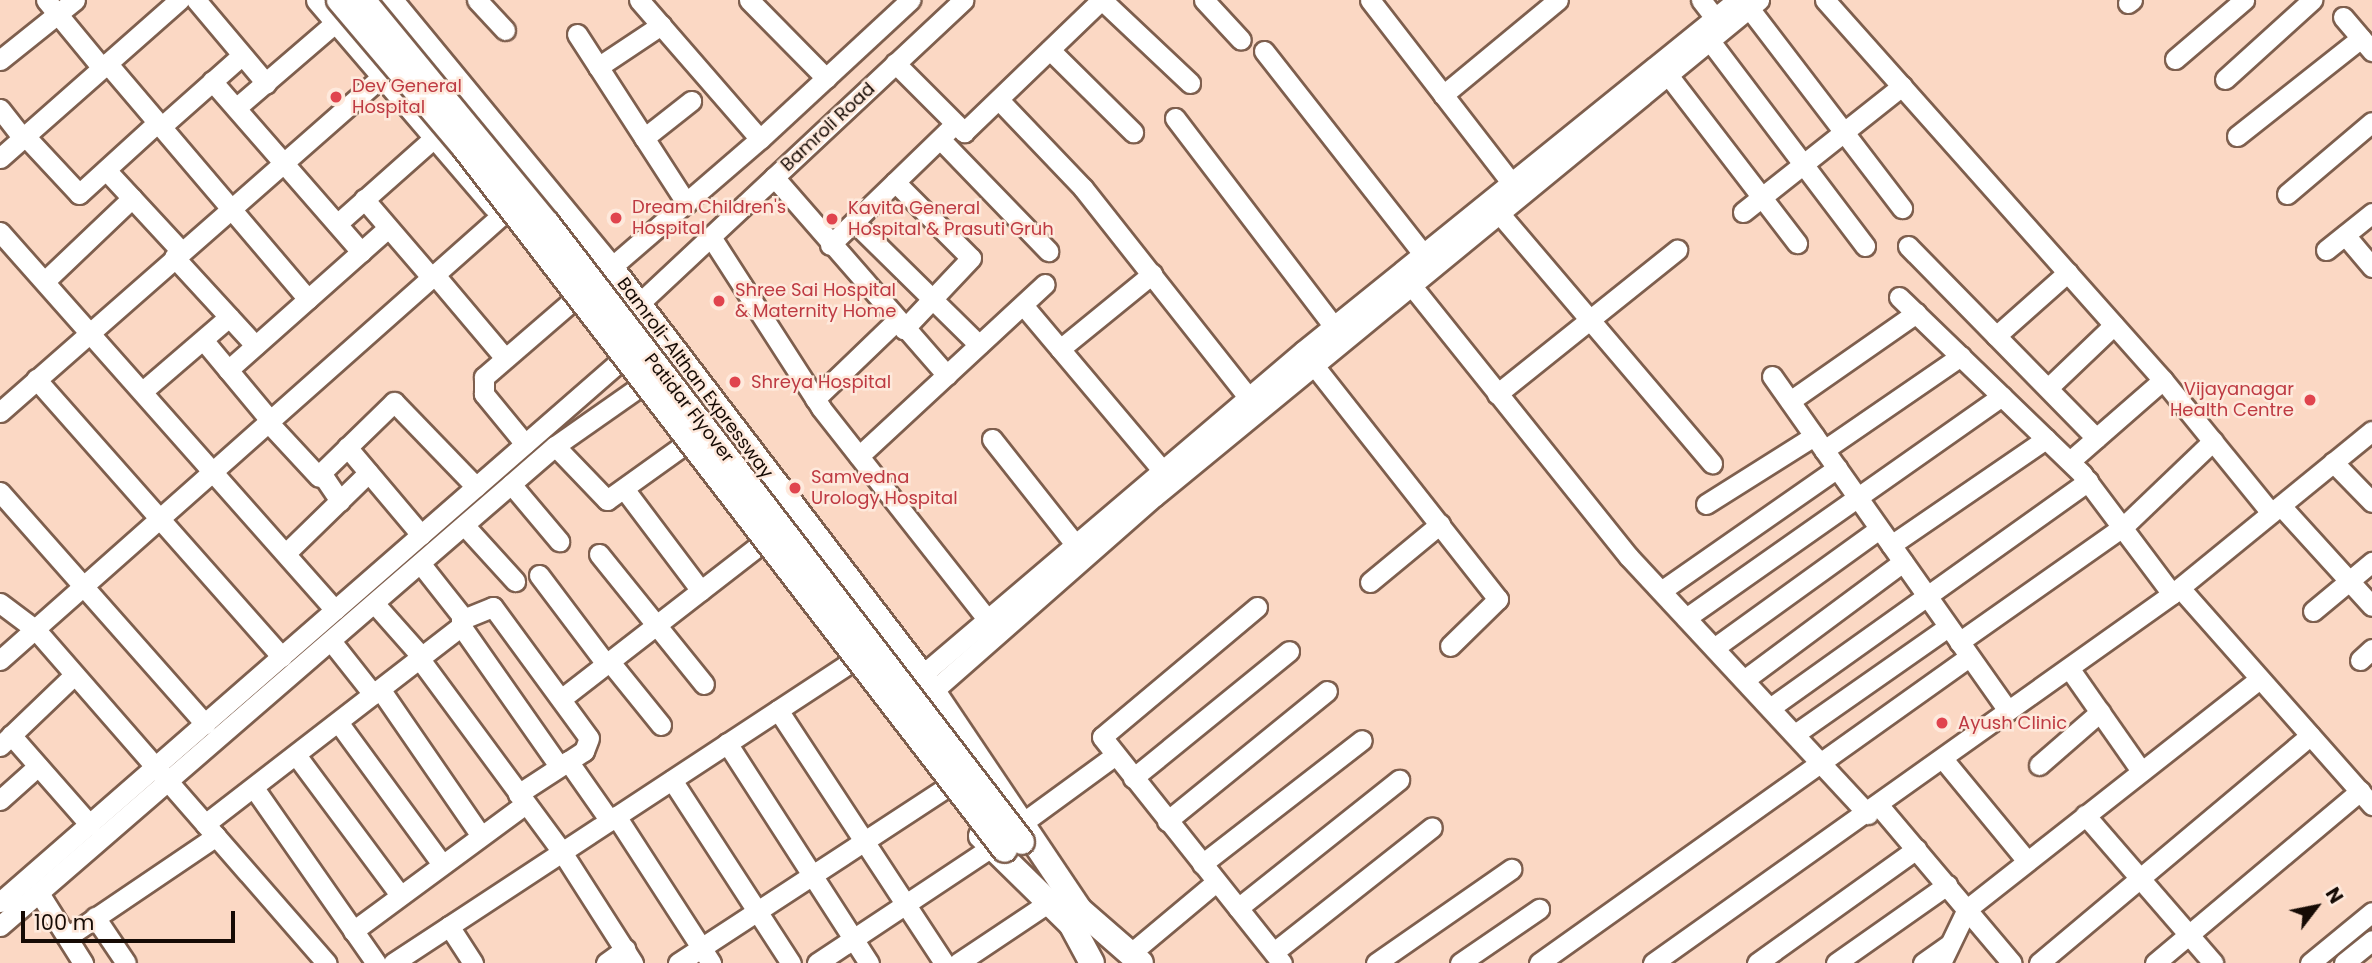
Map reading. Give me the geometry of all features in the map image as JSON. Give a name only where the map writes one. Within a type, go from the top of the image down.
[{"type":"main road","points":[[319,0],[338,10],[383,74],[573,298],[617,364],[944,789],[1011,840]]},
{"type":"main road","name":"Patidar Flyover","points":[[363,0],[547,223],[1011,840],[1038,897],[1075,917]]},
{"type":"main road","name":"Bamroli-Althan Expressway","points":[[390,0],[612,269],[927,683],[1011,840]]},
{"type":"main road","name":"Patidar Flyover","points":[[338,10],[480,168],[1011,840],[1065,880],[1075,917]]},
{"type":"main road","points":[[1075,917],[1132,960]]},
{"type":"main road","points":[[1075,917],[1092,963]]},
{"type":"main road","points":[[1075,917],[1103,963]]},
{"type":"street","points":[[1,57],[52,7],[75,0]]},
{"type":"street","points":[[0,158],[179,0]]},
{"type":"street","points":[[196,0],[266,83]]},
{"type":"street","points":[[477,0],[505,30]]},
{"type":"street","points":[[639,0],[760,139]]},
{"type":"street","points":[[749,0],[826,78]]},
{"type":"street","points":[[880,0],[895,14]]},
{"type":"street","name":"Bamroli Road","points":[[526,444],[480,385],[505,358],[573,298],[612,269],[760,139],[910,0]]},
{"type":"street","name":"Bamroli Road","points":[[599,337],[639,304],[963,0]]},
{"type":"street","points":[[830,245],[946,133],[967,131],[1101,0],[1190,83]]},
{"type":"street","points":[[1204,0],[1241,40]]},
{"type":"street","points":[[1370,0],[1512,184]]},
{"type":"street","points":[[1443,95],[1559,0]]},
{"type":"street","points":[[1702,0],[1715,18]]},
{"type":"street","points":[[1825,0],[2114,324],[2213,441],[2372,606]]},
{"type":"street","points":[[2175,59],[2244,0]]},
{"type":"street","points":[[2225,79],[2312,0]]},
{"type":"street","points":[[927,683],[987,618],[1161,469],[1248,397],[1308,357],[1334,327],[1407,279],[1424,255],[1495,208],[1512,184],[1715,18],[1748,3]]},
{"type":"street","points":[[927,683],[1308,357],[1668,75],[1710,41],[1748,3]]},
{"type":"street","points":[[1748,3],[1843,133],[1902,208]]},
{"type":"street","points":[[52,7],[159,125],[308,299]]},
{"type":"street","points":[[236,108],[266,83],[338,10]]},
{"type":"street","points":[[2237,136],[2368,44],[2343,17]]},
{"type":"street","points":[[598,67],[661,25]]},
{"type":"street","points":[[577,34],[687,204]]},
{"type":"street","points":[[0,412],[383,74],[425,41]]},
{"type":"street","points":[[1710,41],[1801,166],[1865,246]]},
{"type":"street","points":[[1050,50],[1133,132]]},
{"type":"street","points":[[1264,51],[1424,255]]},
{"type":"street","points":[[0,109],[76,192],[106,170],[242,55]]},
{"type":"street","points":[[895,63],[946,133],[1048,251]]},
{"type":"street","points":[[1668,75],[1797,243]]},
{"type":"street","points":[[212,81],[361,252]]},
{"type":"street","points":[[1743,212],[1902,86]]},
{"type":"street","points":[[999,100],[1078,181],[1248,397]]},
{"type":"street","points":[[644,138],[691,101]]},
{"type":"street","points":[[1175,118],[1334,327]]},
{"type":"street","points":[[2287,194],[2372,122]]},
{"type":"street","points":[[337,224],[436,136]]},
{"type":"street","points":[[106,170],[255,345]]},
{"type":"street","points":[[774,177],[830,245],[947,375]]},
{"type":"street","points":[[815,398],[900,325],[934,300],[971,258],[895,182]]},
{"type":"street","points":[[46,281],[132,198]]},
{"type":"street","points":[[364,199],[505,358]]},
{"type":"street","points":[[1495,208],[1593,317],[1712,463]]},
{"type":"street","points":[[0,660],[212,469],[503,214]]},
{"type":"street","points":[[2326,250],[2372,214]]},
{"type":"street","points":[[854,222],[979,345]]},
{"type":"street","points":[[228,370],[388,228]]},
{"type":"street","points":[[0,232],[91,329],[335,610]]},
{"type":"street","points":[[2345,235],[2372,267]]},
{"type":"street","points":[[711,237],[815,398],[987,618]]},
{"type":"street","points":[[1908,246],[2096,438]]},
{"type":"street","points":[[1497,394],[1677,250]]},
{"type":"street","points":[[1996,336],[2067,272]]},
{"type":"street","points":[[1060,349],[1152,274]]},
{"type":"street","points":[[1407,279],[1497,394],[1661,591],[1821,762],[1916,849],[1967,909],[2004,961]]},
{"type":"street","points":[[859,456],[1045,284]]},
{"type":"street","points":[[1899,297],[2070,461],[2176,591],[2366,798],[2155,963]]},
{"type":"street","points":[[1023,305],[1161,469]]},
{"type":"street","points":[[1790,401],[1916,313]]},
{"type":"street","points":[[144,390],[229,317]]},
{"type":"street","points":[[2048,388],[2114,324]]},
{"type":"street","points":[[0,926],[39,893],[161,775],[205,724],[657,329]]},
{"type":"street","points":[[204,341],[268,420],[340,501]]},
{"type":"street","points":[[1706,504],[1819,443],[1961,356]]},
{"type":"street","points":[[1308,357],[1499,600],[1450,646]]},
{"type":"street","points":[[2,896],[90,825],[161,775],[331,641],[555,446],[635,386],[682,362]]},
{"type":"street","points":[[1772,376],[2008,710]]},
{"type":"street","points":[[36,379],[282,657]]},
{"type":"street","points":[[2070,461],[2163,380]]},
{"type":"street","points":[[1686,618],[2002,396]]},
{"type":"street","points":[[319,477],[394,402],[476,487]]},
{"type":"street","points":[[1653,963],[1874,811],[2008,710],[2176,591],[2372,431]]},
{"type":"street","points":[[992,439],[1074,543]]},
{"type":"street","points":[[1714,648],[1885,537],[2046,439]]},
{"type":"street","points":[[1795,734],[1959,642],[2124,526],[2213,441]]},
{"type":"street","points":[[555,446],[603,499],[625,490],[681,447]]},
{"type":"street","points":[[347,447],[421,535]]},
{"type":"street","points":[[2333,462],[2372,502]]},
{"type":"street","points":[[1661,591],[1837,468]]},
{"type":"street","points":[[286,553],[368,473]]},
{"type":"street","points":[[1770,708],[1925,594],[2088,481]]},
{"type":"street","points":[[511,484],[559,541]]},
{"type":"street","points":[[625,490],[701,591]]},
{"type":"street","points":[[0,492],[205,724]]},
{"type":"street","points":[[1370,582],[1440,524]]},
{"type":"street","points":[[464,525],[515,582]]},
{"type":"street","points":[[561,699],[757,547]]},
{"type":"street","points":[[599,554],[654,627],[704,684]]},
{"type":"street","points":[[420,562],[563,763],[613,818],[706,956]]},
{"type":"street","points":[[1744,680],[1903,562]]},
{"type":"street","points":[[2313,611],[2372,562]]},
{"type":"street","points":[[539,575],[661,725]]},
{"type":"street","points":[[0,603],[36,630],[73,676],[327,963]]},
{"type":"street","points":[[374,603],[420,657],[562,852],[629,956],[606,963]]},
{"type":"street","points":[[67,937],[210,830],[254,788],[462,622],[494,607],[590,743],[563,763],[481,836],[353,931]]},
{"type":"street","points":[[1257,607],[1104,730],[1103,740],[1114,756],[1278,958],[1432,827]]},
{"type":"street","points":[[331,641],[376,692],[481,836]]},
{"type":"street","points":[[1539,963],[1821,762],[1959,642]]},
{"type":"street","points":[[1133,778],[1289,650]]},
{"type":"street","points":[[393,963],[848,664]]},
{"type":"street","points":[[2068,668],[2141,771]]},
{"type":"street","points":[[73,676],[6,741],[38,766],[90,825]]},
{"type":"street","points":[[1941,963],[1967,909],[2259,679]]},
{"type":"street","points":[[1167,821],[1327,691]]},
{"type":"street","points":[[778,710],[944,963]]},
{"type":"street","points":[[2039,765],[2100,712]]},
{"type":"street","points":[[338,722],[442,864]]},
{"type":"street","points":[[2039,963],[2310,736]]},
{"type":"street","points":[[1202,864],[1362,740]]},
{"type":"street","points":[[727,743],[869,963]]},
{"type":"street","points":[[296,755],[400,895]]},
{"type":"street","points":[[817,963],[906,904],[1011,840],[1114,756]]},
{"type":"street","points":[[1943,759],[2027,861]]},
{"type":"street","points":[[0,800],[38,766]]},
{"type":"street","points":[[672,779],[791,963]]},
{"type":"street","points":[[1238,908],[1399,780]]},
{"type":"street","points":[[254,788],[376,963]]},
{"type":"street","points":[[678,963],[706,956],[759,914],[944,789]]},
{"type":"street","points":[[2085,815],[2213,963]]},
{"type":"street","points":[[1757,963],[1916,849]]},
{"type":"street","points":[[1376,963],[1511,869]]},
{"type":"street","points":[[1132,960],[1216,882]]},
{"type":"street","points":[[1836,963],[1947,885]]},
{"type":"street","points":[[39,893],[83,963]]},
{"type":"street","points":[[958,963],[1038,897]]},
{"type":"street","points":[[1460,963],[1539,909]]},
{"type":"street","points":[[2310,963],[2372,912]]},
{"type":"street","points":[[96,917],[126,963]]},
{"type":"street","points":[[449,926],[472,963]]},
{"type":"street","points":[[2344,963],[2372,940]]},
{"type":"street","points":[[1923,963],[1950,944]]},
{"type":"place","name":"Dev General Hospital","points":[[336,97]]},
{"type":"place","name":"Dream Children's Hospital","points":[[616,218]]},
{"type":"place","name":"Kavita General Hospital & Prasuti Gruh","points":[[832,219]]},
{"type":"place","name":"Shree Sai Hospital & Maternity Home","points":[[719,301]]},
{"type":"place","name":"Shreya Hospital","points":[[735,382]]},
{"type":"place","name":"Vijayanagar Health Centre","points":[[2310,400]]},
{"type":"place","name":"Samvedna Urology Hospital","points":[[795,488]]},
{"type":"place","name":"Ayush Clinic","points":[[1942,723]]}]
